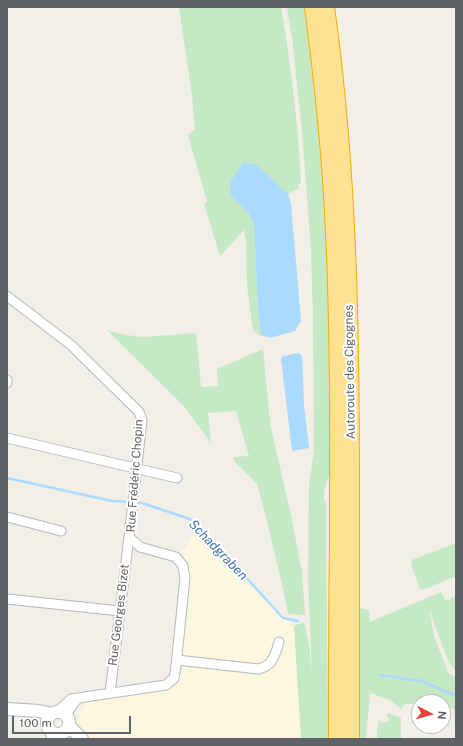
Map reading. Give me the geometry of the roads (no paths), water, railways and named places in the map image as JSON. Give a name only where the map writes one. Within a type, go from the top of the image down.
[{"type":"highway","name":"Autoroute des Cigognes","points":[[313,7],[328,142],[336,279],[338,441],[337,739]]},
{"type":"highway","name":"Autoroute des Cigognes","points":[[326,7],[333,63],[346,202],[350,294],[350,739]]},
{"type":"main road","points":[[7,709],[39,711],[59,726],[82,739]]},
{"type":"main road","points":[[7,713],[38,719],[59,726]]},
{"type":"street","name":"Rue Frédéric Chopin","points":[[7,296],[71,345],[139,412],[142,420],[129,537],[140,547],[176,557],[183,566],[185,578],[174,678],[166,685],[78,698],[59,726]]},
{"type":"street","points":[[7,438],[176,478]]},
{"type":"street","points":[[7,517],[61,531]]},
{"type":"street","name":"Rue Georges Bizet","points":[[110,693],[129,537]]},
{"type":"street","points":[[7,600],[120,611]]},
{"type":"street","points":[[177,660],[258,669],[269,665],[274,658],[279,642]]},
{"type":"water","points":[[243,163],[257,165],[288,194],[291,204],[301,321],[295,331],[270,338],[261,334],[258,310],[254,225],[249,214],[231,196],[230,183]]},
{"type":"water","points":[[298,353],[302,356],[304,405],[309,448],[292,451],[281,359],[283,356]]},
{"type":"waterway","name":"Schadgraben","points":[[7,478],[112,501],[130,502]]},
{"type":"waterway","name":"Schadgraben","points":[[135,502],[190,519],[210,538],[283,618],[298,621]]},
{"type":"waterway","name":"Schadgraben","points":[[379,675],[422,681],[456,696]]}]
